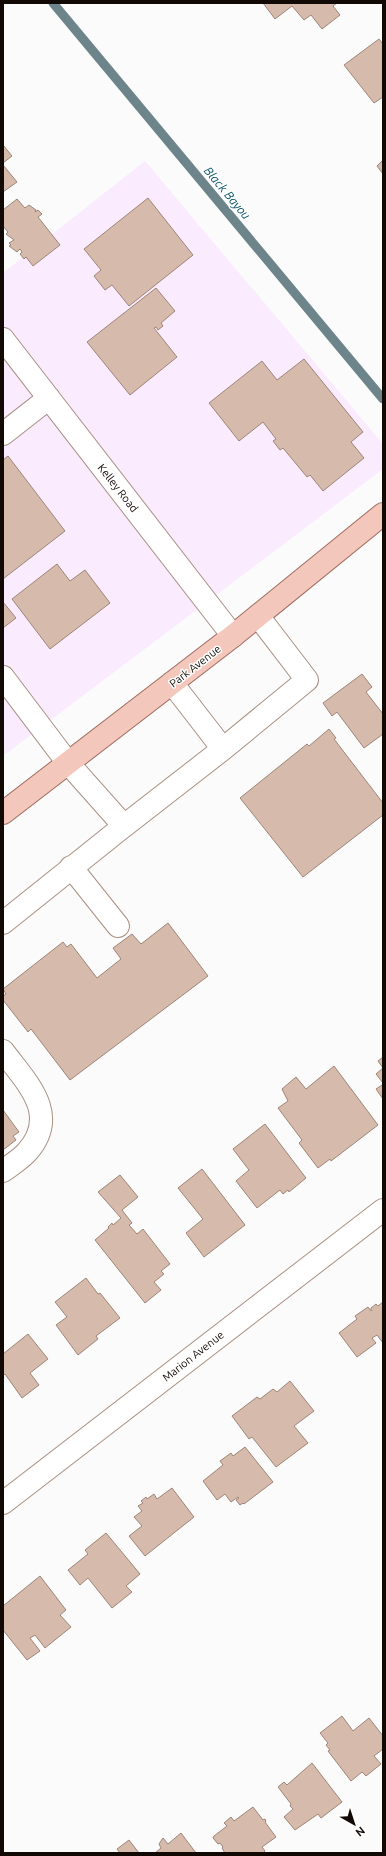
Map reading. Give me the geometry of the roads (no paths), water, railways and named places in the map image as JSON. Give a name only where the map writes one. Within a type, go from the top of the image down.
[{"type":"main road","name":"Park Avenue","points":[[3,813],[233,636],[383,514]]},
{"type":"street","name":"Kelley Road","points":[[3,339],[233,636]]},
{"type":"street","points":[[3,434],[49,398]]},
{"type":"street","points":[[3,923],[71,867],[223,749],[308,680],[258,616]]},
{"type":"street","points":[[3,677],[68,762],[124,826]]},
{"type":"street","points":[[172,683],[223,749]]},
{"type":"street","points":[[71,867],[118,926]]},
{"type":"street","points":[[3,1050],[38,1098],[42,1116],[39,1135],[27,1152],[3,1171]]},
{"type":"street","name":"Marion Avenue","points":[[3,1503],[383,1210]]},
{"type":"waterway","name":"Black Bayou","points":[[53,3],[383,399]]}]
